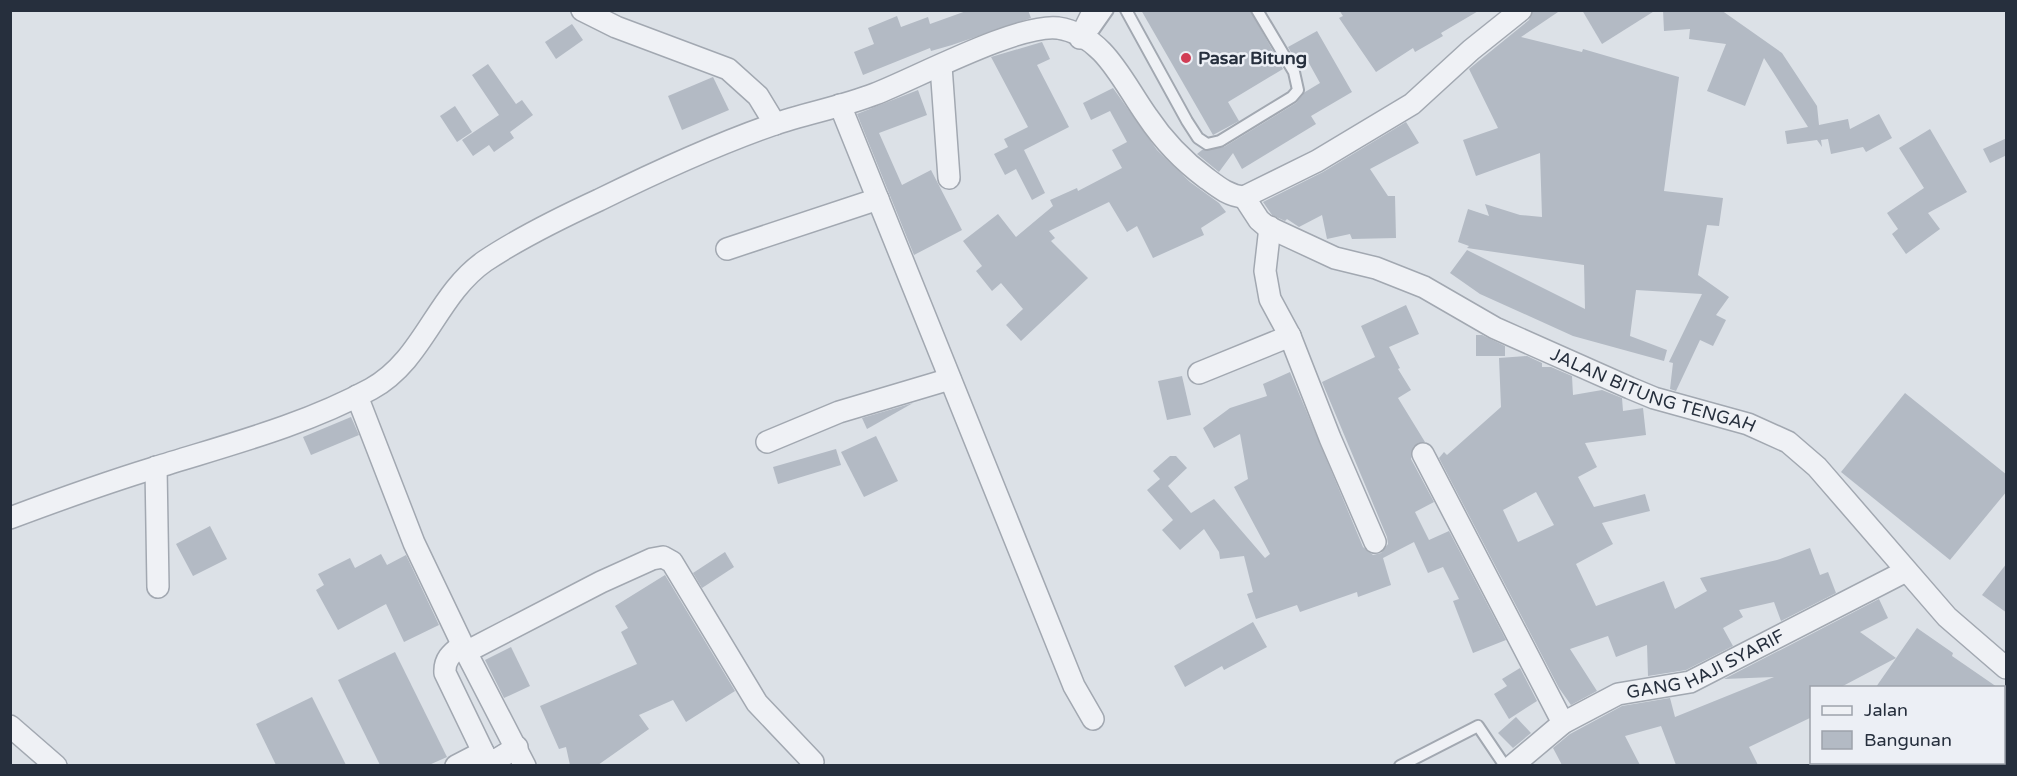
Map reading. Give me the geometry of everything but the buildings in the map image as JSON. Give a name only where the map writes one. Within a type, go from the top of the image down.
[{"type":"street","points":[[582,10],[616,27],[728,69],[758,96],[775,124]]},
{"type":"street","points":[[1084,38],[1094,10]]},
{"type":"street","points":[[10,518],[156,467],[299,421],[357,396],[376,386],[403,364],[452,292],[483,262],[523,237],[705,150],[775,124],[871,96],[1034,30],[1058,28],[1084,38],[1111,61],[1146,115],[1180,157],[1222,190],[1244,197],[1258,193],[1323,158],[1412,104],[1471,50],[1521,10]]},
{"type":"street","points":[[941,66],[949,178]]},
{"type":"street","points":[[840,105],[1074,686],[1093,719]]},
{"type":"street","name":"JALAN BITUNG TENGAH","points":[[1244,197],[1259,220],[1335,258],[1376,268],[1424,287],[1495,328],[1638,391],[1748,424],[1788,442],[1817,466],[1906,571],[1965,635],[2007,668]]},
{"type":"street","points":[[727,249],[878,199]]},
{"type":"street","points":[[1270,227],[1265,264],[1266,284],[1270,299],[1290,336],[1329,438],[1375,542]]},
{"type":"street","points":[[1199,373],[1290,336]]},
{"type":"street","points":[[767,442],[839,412],[950,379]]},
{"type":"street","points":[[357,396],[394,498],[464,649],[521,756],[493,762],[487,760],[445,673],[444,665],[449,655],[464,649],[601,582],[652,559],[663,557],[672,562],[757,703],[813,762]]},
{"type":"street","points":[[1423,454],[1563,723]]},
{"type":"street","points":[[156,467],[158,587]]},
{"type":"street","name":"GANG HAJI SYARIF","points":[[1512,765],[1563,723],[1618,694],[1690,682],[1906,571]]},
{"type":"street","points":[[10,726],[56,765]]},
{"type":"street","points":[[456,765],[483,752]]},
{"type":"lane","points":[[1084,38],[1108,10]]},
{"type":"lane","points":[[1126,10],[1192,129],[1198,138],[1207,144],[1220,141],[1292,97],[1298,90],[1294,72],[1257,10]]},
{"type":"lane","points":[[1400,765],[1478,726],[1505,765]]},
{"type":"place","name":"Pasar Bitung","points":[[1186,58]]}]
